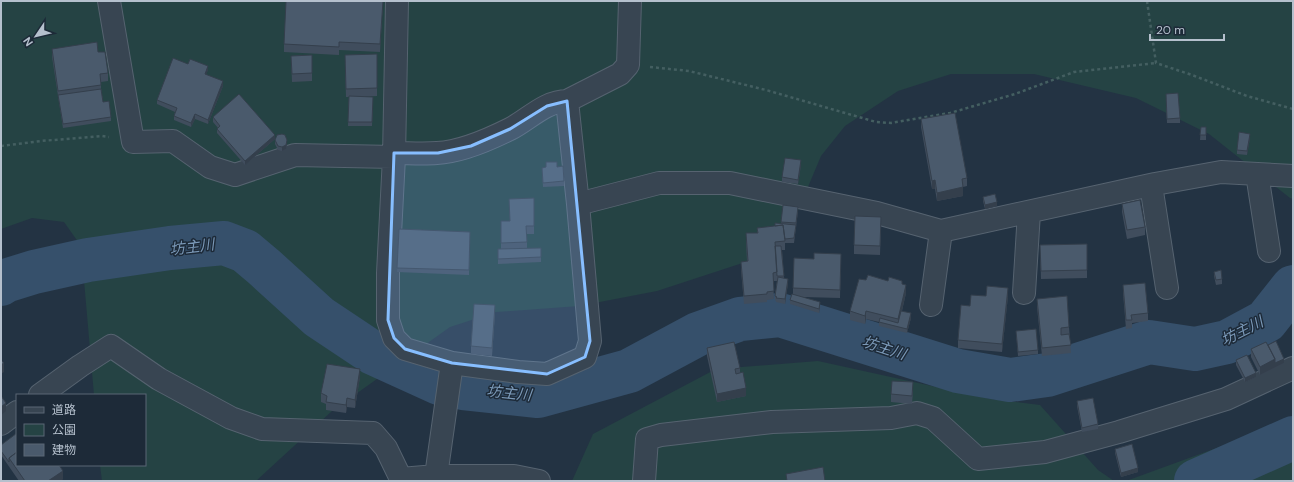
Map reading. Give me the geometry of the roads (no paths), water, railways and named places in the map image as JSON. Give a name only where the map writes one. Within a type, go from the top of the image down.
[{"type":"street","points":[[109,1],[133,142],[173,141],[210,167],[235,175],[295,155],[394,155],[438,153],[471,146],[510,129],[547,106],[559,101],[567,101],[620,74],[628,65],[630,1]]},
{"type":"street","points":[[397,1],[394,155],[388,273],[388,320],[394,338],[405,349],[452,363],[518,372],[547,374],[585,357],[590,341],[567,101]]},
{"type":"street","points":[[578,204],[659,183],[730,183],[877,213],[941,231],[1151,185],[1221,172],[1293,176]]},
{"type":"street","points":[[1257,174],[1269,251]]},
{"type":"street","points":[[1151,185],[1167,288]]},
{"type":"street","points":[[1024,294],[1029,212]]},
{"type":"street","points":[[931,305],[941,231]]},
{"type":"street","points":[[41,394],[111,346],[159,379],[231,418],[262,429],[373,433],[386,448],[401,478],[436,476],[514,476],[539,481]]},
{"type":"street","points":[[436,476],[452,363]]},
{"type":"street","points":[[644,481],[647,439],[661,435],[772,422],[891,418],[917,413],[934,418],[978,459],[1045,452],[1119,432],[1226,398],[1293,368]]},
{"type":"street","points":[[1,424],[16,413]]},
{"type":"waterway","name":"坊主川","points":[[1,284],[5,281],[34,272],[88,260],[170,248],[224,243],[245,251],[319,317],[373,353],[439,383]]},
{"type":"waterway","name":"坊主川","points":[[463,388],[538,396],[629,371],[698,334],[740,319],[780,315],[958,371],[1010,380],[1047,375],[1149,342],[1195,349],[1227,342],[1266,321],[1293,287]]},
{"type":"waterway","points":[[1196,481],[1293,438]]}]
